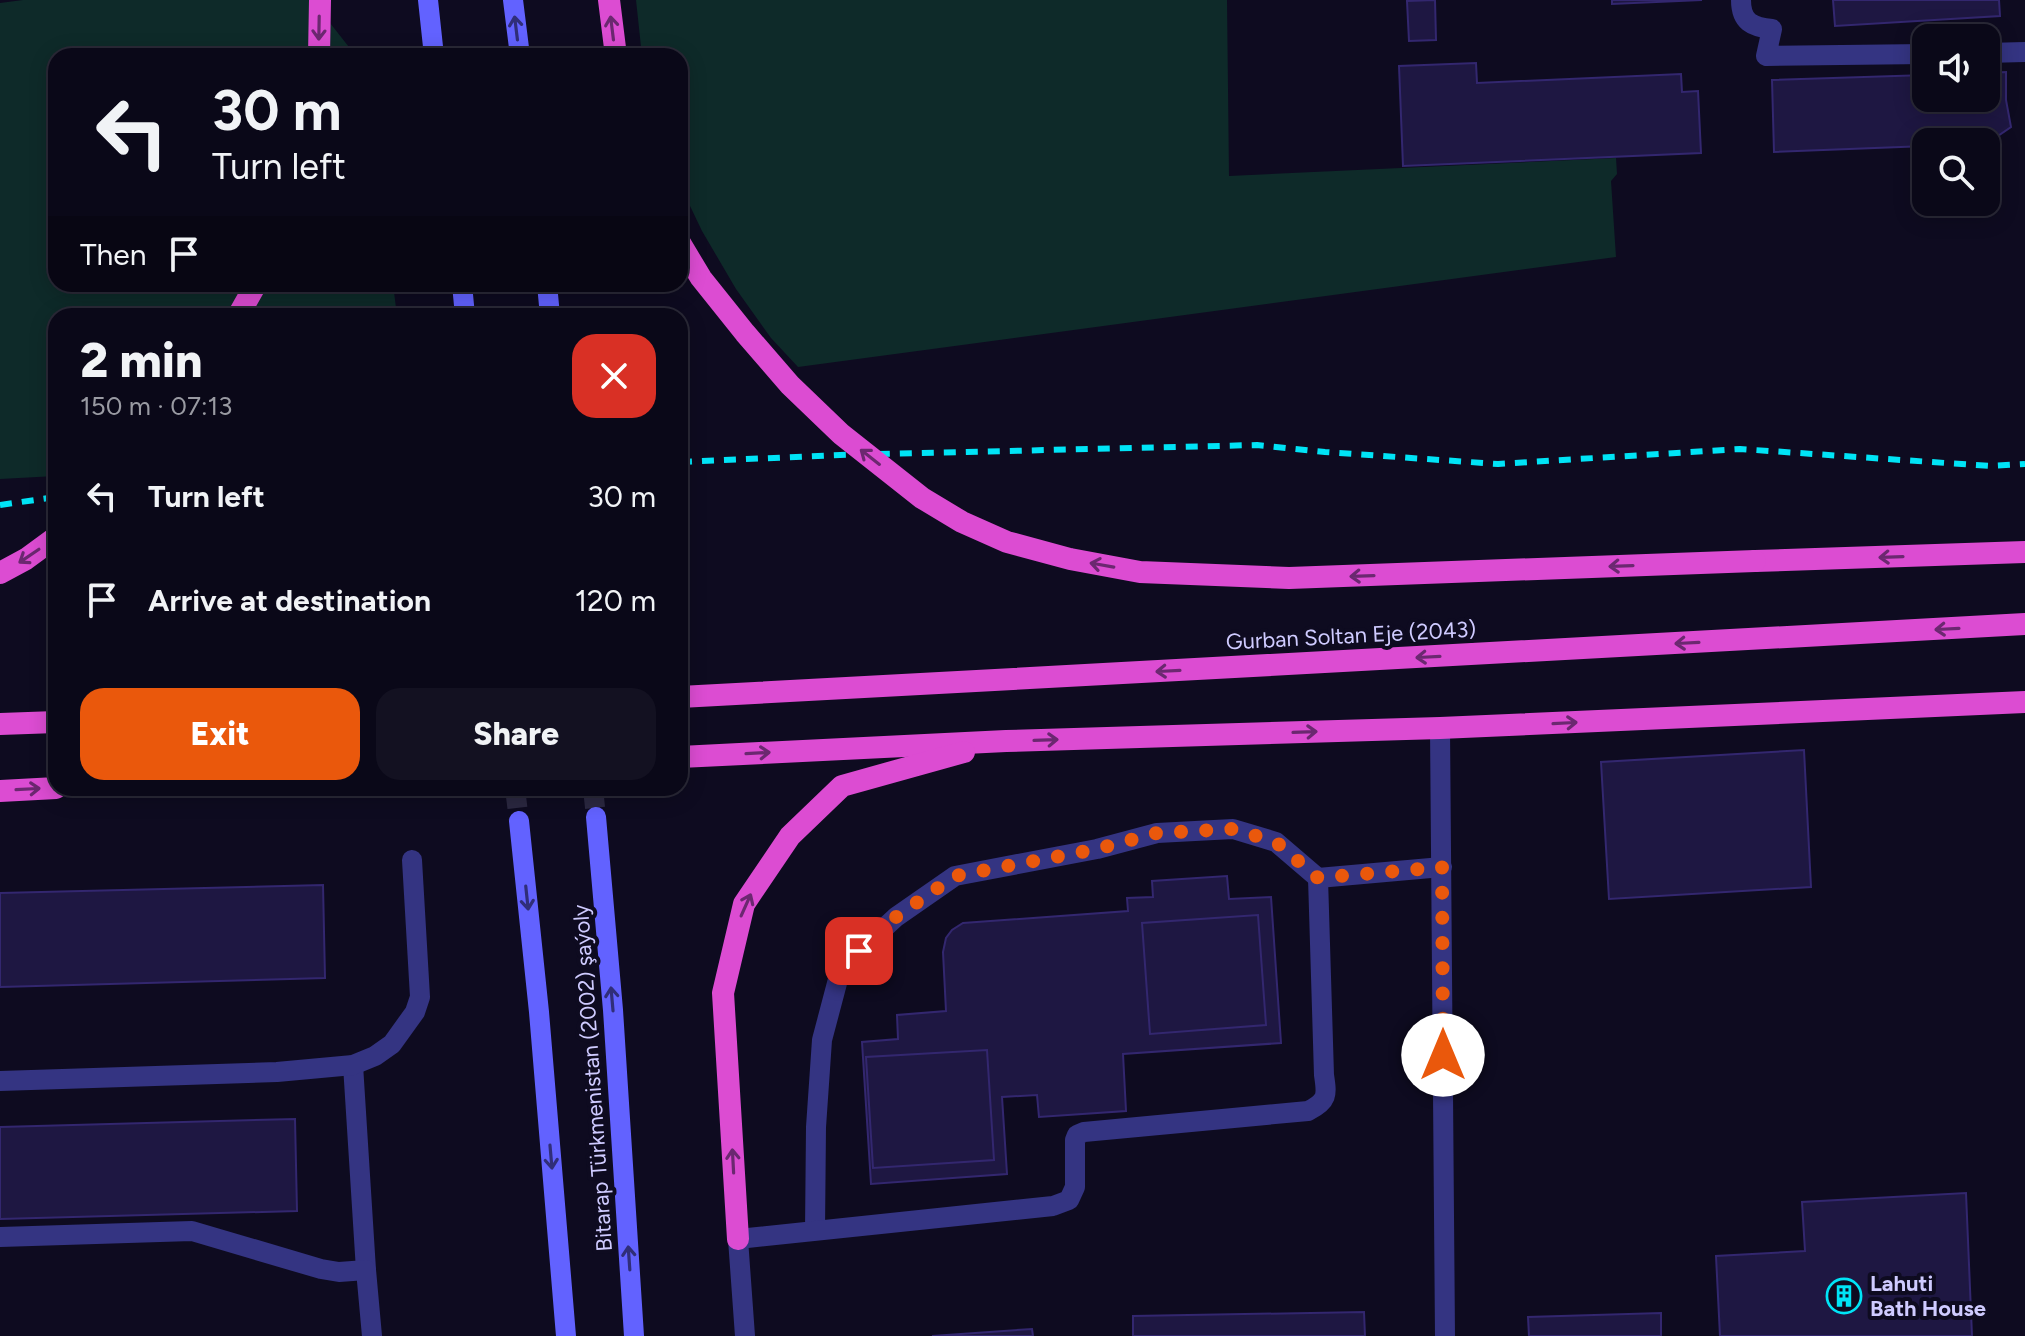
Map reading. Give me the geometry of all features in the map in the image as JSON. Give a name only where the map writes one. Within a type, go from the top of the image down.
[{"type":"highway","points":[[319,48],[320,0]]},
{"type":"highway","points":[[609,0],[615,48]]},
{"type":"highway","points":[[688,256],[701,278],[745,333],[790,385],[841,434],[922,498],[962,522],[1007,542],[1070,559],[1140,572],[1289,578],[2025,552]]},
{"type":"highway","points":[[0,573],[48,543]]},
{"type":"highway","name":"Gurban Soltan Eje (2043)","points":[[688,697],[2025,624]]},
{"type":"highway","points":[[688,757],[1006,741],[1440,728],[2025,702]]},
{"type":"highway","points":[[0,724],[48,722]]},
{"type":"highway","points":[[738,1239],[723,993],[744,904],[790,836],[842,786],[1006,741]]},
{"type":"highway","points":[[0,791],[48,788]]},
{"type":"main road","points":[[428,0],[433,48]]},
{"type":"main road","points":[[513,0],[519,48]]},
{"type":"main road","name":"Bitarap Türkmenistan (2002) şaýoly","points":[[596,817],[613,1010],[634,1336]]},
{"type":"main road","name":"Bitarap Türkmenistan (2002) şaýoly","points":[[519,821],[539,1012],[566,1336]]},
{"type":"street","points":[[1741,0],[1741,11],[1749,23],[1758,28],[1772,29],[1766,56],[1912,54]]},
{"type":"street","points":[[2000,53],[2025,52]]},
{"type":"street","points":[[1440,728],[1445,1336]]},
{"type":"street","points":[[815,1230],[816,1127],[822,1040],[841,968],[896,917],[955,876],[1097,849],[1157,833],[1233,829],[1276,842],[1318,878],[1442,867]]},
{"type":"street","points":[[0,1081],[277,1072],[353,1065],[375,1056],[392,1044],[415,1012],[420,997],[412,860]]},
{"type":"street","points":[[745,1336],[738,1239],[1053,1206],[1069,1200],[1075,1187],[1075,1140],[1077,1135],[1084,1132],[1308,1111],[1320,1105],[1327,1094],[1318,878]]},
{"type":"street","points":[[353,1065],[372,1336]]},
{"type":"street","points":[[0,1237],[192,1231],[321,1269],[339,1272],[366,1270]]},
{"type":"green space","points":[[23,0],[312,0],[350,48],[48,48],[48,292],[394,292],[396,308],[48,308],[48,476],[0,479],[0,3]]},
{"type":"green space","points":[[636,0],[1227,0],[1229,176],[1616,158],[1617,174],[1611,181],[1616,257],[798,367],[771,338],[736,289],[688,202],[688,48],[641,48]]},
{"type":"building","points":[[1435,0],[1436,40],[1409,41],[1407,1]]},
{"type":"building","points":[[1612,0],[1702,0],[1612,4]]},
{"type":"building","points":[[1833,0],[1999,0],[2000,16],[1835,26]]},
{"type":"building","points":[[1476,63],[1477,83],[1681,74],[1682,92],[1698,91],[1701,153],[1403,166],[1399,66]]},
{"type":"building","points":[[2000,72],[2006,72],[2006,100],[2011,127],[2000,134],[2000,128],[1912,128],[1912,147],[1774,152],[1772,80],[1912,75],[1912,112],[2000,112]]},
{"type":"building","points":[[1804,750],[1811,887],[1609,899],[1601,762]]},
{"type":"building","points":[[1227,876],[1229,899],[1271,897],[1281,1043],[1123,1054],[1126,1111],[1039,1117],[1037,1095],[1002,1097],[1007,1174],[871,1184],[862,1042],[898,1039],[897,1015],[946,1011],[943,952],[946,938],[952,930],[963,923],[1128,911],[1127,898],[1153,897],[1152,881]]},
{"type":"building","points":[[323,885],[325,978],[0,987],[0,893]]},
{"type":"building","points":[[1258,915],[1266,1025],[1150,1034],[1142,923]]},
{"type":"building","points":[[987,1050],[994,1160],[873,1168],[866,1057]]},
{"type":"building","points":[[295,1119],[297,1211],[0,1219],[0,1127]]},
{"type":"building","name":"Lahuti Bath House","points":[[1966,1193],[1972,1336],[1720,1336],[1716,1256],[1805,1251],[1802,1202]]},
{"type":"building","points":[[1364,1312],[1365,1336],[1133,1336],[1133,1316]]},
{"type":"building","points":[[1661,1313],[1661,1336],[1529,1336],[1528,1317]]},
{"type":"building","points":[[1032,1329],[1033,1336],[932,1336]]},
{"type":"tunnel","points":[[516,796],[519,821]]},
{"type":"tunnel","points":[[594,796],[596,817]]},
{"type":"railway","points":[[688,462],[1257,445],[1498,464],[1740,449],[1990,466],[2025,464]]},
{"type":"railway","points":[[0,505],[48,498]]},
{"type":"place","name":"Lahuti Bath House","points":[[1844,1296]]},
{"type":"route","points":[[859,951],[896,917],[955,876],[1097,849],[1157,833],[1233,829],[1276,842],[1318,878],[1442,867],[1443,1055]]}]
